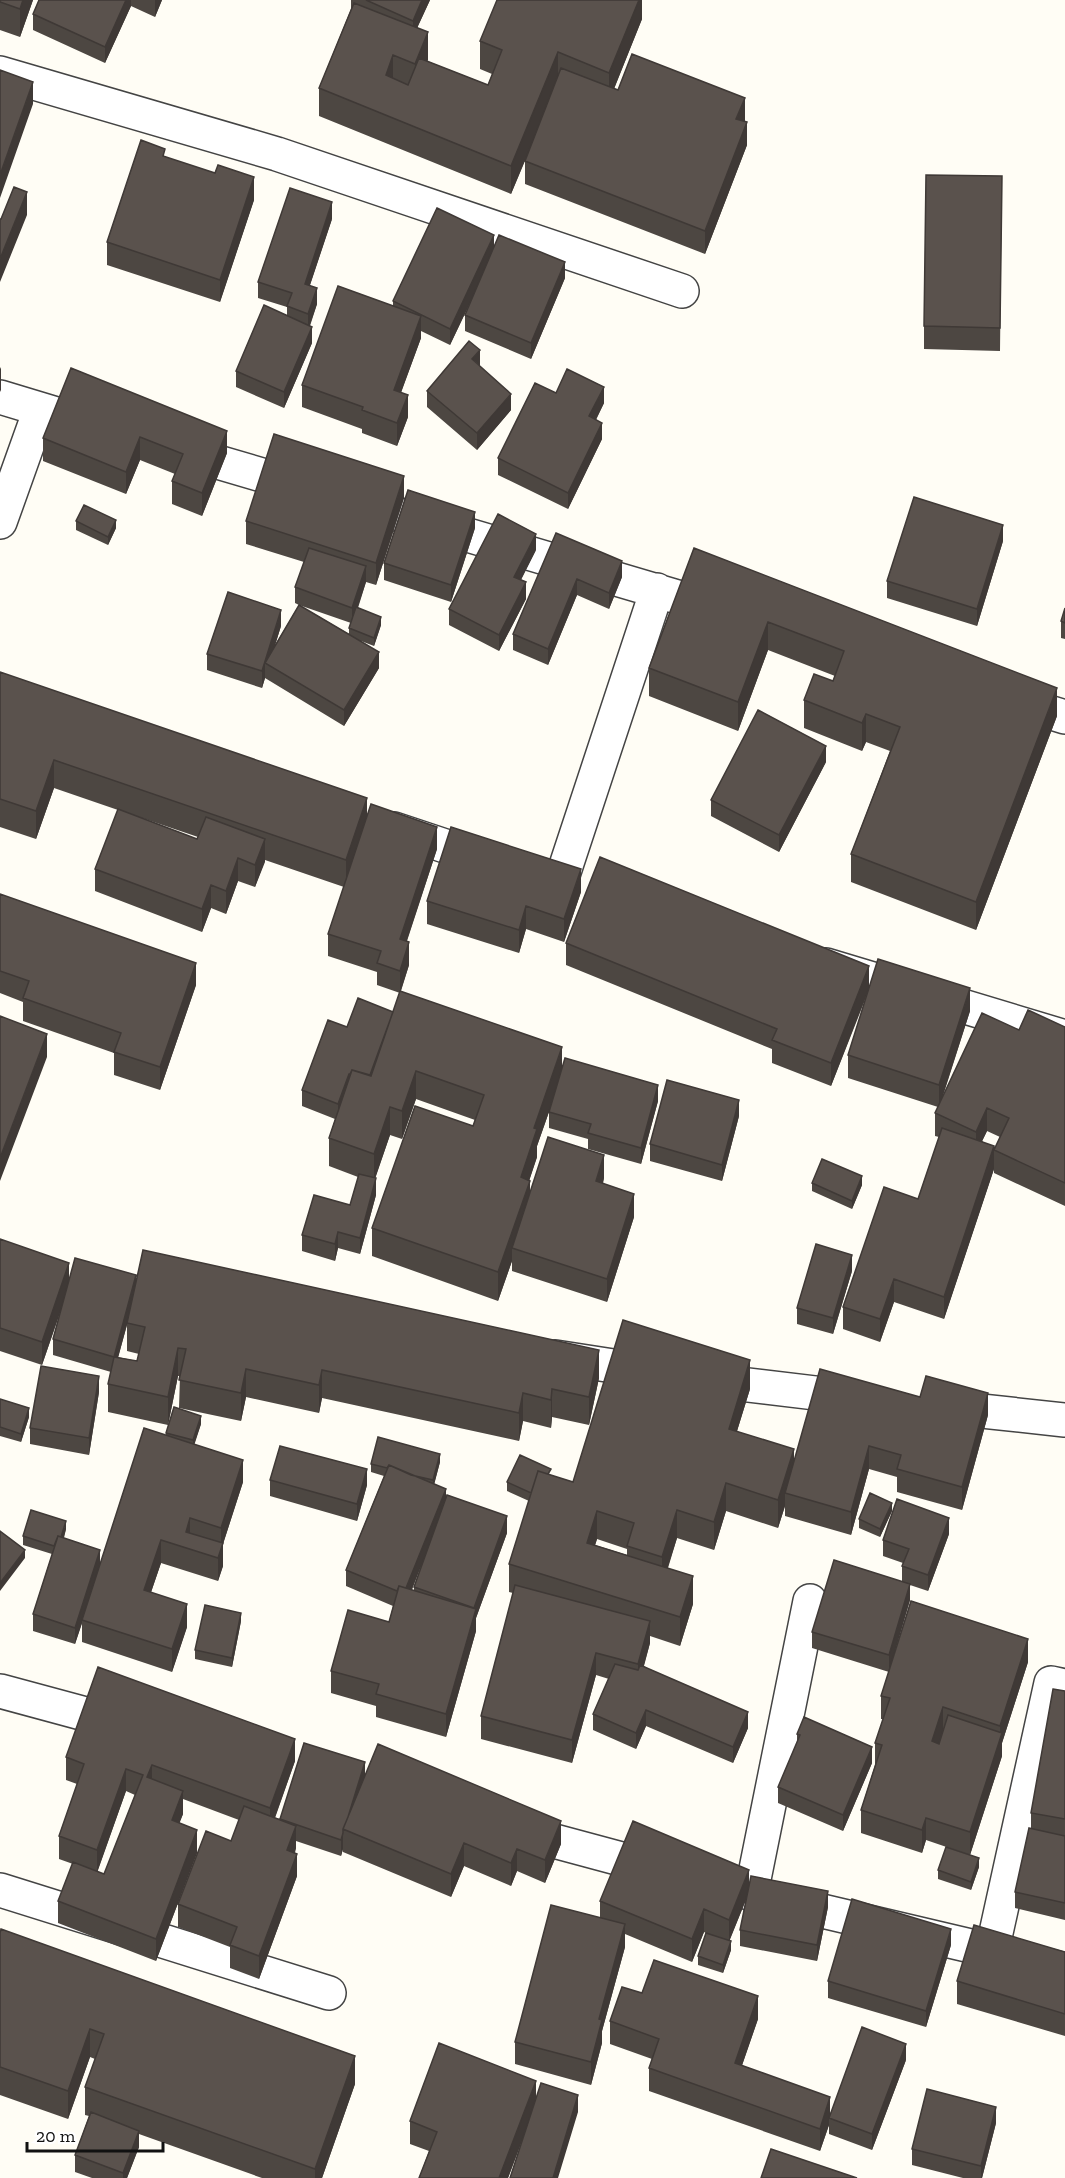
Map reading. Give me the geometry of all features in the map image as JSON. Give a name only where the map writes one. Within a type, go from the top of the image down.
[{"type":"street","points":[[0,73],[277,154],[682,291]]},
{"type":"street","points":[[0,397],[120,433]]},
{"type":"street","points":[[0,522],[40,410]]},
{"type":"street","points":[[154,443],[657,590],[747,619]]},
{"type":"street","points":[[537,876],[657,590]]},
{"type":"street","points":[[986,692],[1065,717]]},
{"type":"street","points":[[369,820],[593,894]]},
{"type":"street","points":[[796,956],[1065,1037]]},
{"type":"street","points":[[531,1353],[694,1378],[1065,1420]]},
{"type":"street","points":[[752,1894],[810,1601]]},
{"type":"street","points":[[992,1951],[1050,1683],[1065,1686]]},
{"type":"street","points":[[0,1691],[150,1731]]},
{"type":"street","points":[[486,1822],[705,1882],[1065,1970]]},
{"type":"street","points":[[0,1890],[329,1993]]},
{"type":"building","points":[[0,0],[23,0],[20,9],[0,2]]},
{"type":"building","points":[[39,0],[126,0],[105,47],[33,14]]},
{"type":"building","points":[[366,0],[422,0],[413,21]]},
{"type":"building","points":[[497,0],[639,0],[609,73],[558,52],[511,166],[319,88],[354,3],[428,32],[415,64],[393,55],[386,75],[408,85],[419,58],[488,85],[502,50],[480,41]]},
{"type":"building","points":[[632,54],[745,98],[736,119],[747,122],[705,231],[525,161],[561,68],[618,90]]},
{"type":"building","points":[[0,70],[33,82],[0,175]]},
{"type":"building","points":[[141,140],[165,149],[163,156],[215,173],[218,165],[254,177],[220,280],[107,242]]},
{"type":"building","points":[[926,175],[1002,176],[1000,328],[924,326]]},
{"type":"building","points":[[14,187],[27,192],[0,259],[0,219]]},
{"type":"building","points":[[290,188],[332,202],[305,284],[317,288],[308,314],[287,306],[292,293],[258,282]]},
{"type":"building","points":[[437,208],[494,235],[450,329],[393,301]]},
{"type":"building","points":[[499,235],[565,262],[531,343],[465,315]]},
{"type":"building","points":[[338,286],[421,316],[394,390],[408,395],[397,423],[362,410],[363,407],[302,385]]},
{"type":"building","points":[[264,305],[312,327],[284,392],[236,371]]},
{"type":"building","points":[[469,341],[480,350],[472,359],[511,394],[477,433],[427,391]]},
{"type":"building","points":[[71,368],[227,431],[202,493],[172,481],[183,454],[140,437],[126,472],[43,438]]},
{"type":"building","points":[[567,369],[604,387],[589,416],[602,423],[568,493],[498,458],[535,383],[556,393]]},
{"type":"building","points":[[274,434],[404,476],[376,563],[246,521]]},
{"type":"building","points":[[408,490],[475,512],[451,585],[384,563]]},
{"type":"building","points":[[914,497],[1003,525],[977,609],[887,581]]},
{"type":"building","points":[[84,505],[116,520],[108,537],[76,521]]},
{"type":"building","points":[[498,514],[536,534],[514,577],[526,582],[499,635],[449,609]]},
{"type":"building","points":[[556,533],[622,561],[609,593],[577,579],[548,649],[513,634]]},
{"type":"building","points":[[309,548],[366,566],[352,608],[295,587]]},
{"type":"building","points":[[694,548],[1057,688],[976,902],[851,854],[900,727],[866,714],[862,723],[804,700],[814,674],[833,681],[844,651],[768,622],[738,702],[649,668]]},
{"type":"building","points":[[228,592],[281,610],[262,671],[207,654]]},
{"type":"building","points":[[299,605],[379,652],[344,710],[265,663]]},
{"type":"building","points":[[356,607],[381,617],[374,638],[349,628]]},
{"type":"building","points":[[1065,608],[1065,623],[1061,621]]},
{"type":"building","points":[[0,672],[367,798],[346,860],[54,760],[36,811],[0,799]]},
{"type":"building","points":[[758,710],[826,746],[779,835],[711,800]]},
{"type":"building","points":[[371,804],[437,827],[400,939],[409,942],[400,971],[377,963],[381,951],[328,934]]},
{"type":"building","points":[[118,809],[197,839],[206,817],[265,839],[255,865],[238,858],[226,891],[211,885],[202,909],[95,869]]},
{"type":"building","points":[[451,827],[581,869],[564,919],[526,906],[519,930],[427,901]]},
{"type":"building","points":[[600,857],[869,966],[831,1063],[772,1040],[777,1029],[566,943]]},
{"type":"building","points":[[0,894],[196,963],[160,1067],[114,1052],[121,1033],[23,998],[29,981],[0,971]]},
{"type":"building","points":[[878,959],[970,988],[939,1085],[848,1055]]},
{"type":"building","points":[[400,991],[562,1047],[534,1128],[537,1129],[521,1177],[530,1181],[498,1272],[372,1228],[415,1106],[473,1126],[484,1095],[416,1071],[402,1111],[390,1107],[374,1154],[329,1138],[352,1070],[371,1076]]},
{"type":"building","points":[[358,998],[393,1012],[370,1075],[352,1070],[338,1104],[302,1090],[328,1020],[347,1027]]},
{"type":"building","points":[[1028,1010],[1065,1027],[1065,1183],[994,1150],[1009,1118],[987,1108],[976,1132],[935,1113],[982,1013],[1019,1030]]},
{"type":"building","points":[[0,1016],[47,1034],[0,1158]]},
{"type":"building","points":[[565,1058],[658,1085],[641,1148],[588,1133],[591,1124],[549,1112]]},
{"type":"building","points":[[667,1080],[739,1100],[722,1165],[650,1144]]},
{"type":"building","points":[[942,1128],[994,1146],[944,1297],[894,1279],[880,1319],[843,1307],[884,1187],[918,1199]]},
{"type":"building","points":[[548,1137],[604,1155],[596,1181],[634,1194],[607,1279],[512,1248]]},
{"type":"building","points":[[822,1159],[862,1176],[852,1201],[812,1183]]},
{"type":"building","points":[[359,1174],[376,1178],[360,1238],[338,1232],[335,1244],[302,1235],[314,1195],[350,1205]]},
{"type":"building","points":[[0,1239],[69,1263],[42,1342],[0,1328]]},
{"type":"building","points":[[816,1244],[852,1255],[833,1318],[797,1308]]},
{"type":"building","points":[[143,1250],[599,1350],[589,1397],[552,1389],[551,1400],[523,1393],[519,1413],[322,1370],[319,1385],[246,1369],[241,1393],[179,1380],[186,1349],[178,1348],[168,1397],[108,1384],[114,1357],[137,1361],[145,1327],[127,1323]]},
{"type":"building","points":[[75,1258],[136,1275],[114,1357],[53,1339]]},
{"type":"building","points":[[623,1320],[750,1360],[729,1429],[794,1449],[778,1500],[726,1483],[714,1522],[677,1510],[662,1557],[627,1546],[634,1523],[597,1511],[587,1543],[693,1576],[680,1617],[509,1564],[538,1471],[573,1482]]},
{"type":"building","points":[[41,1366],[99,1376],[89,1438],[30,1428]]},
{"type":"building","points":[[820,1369],[920,1397],[926,1376],[988,1393],[962,1487],[897,1469],[901,1455],[869,1446],[851,1512],[785,1493]]},
{"type":"building","points":[[0,1399],[29,1408],[21,1434],[0,1427]]},
{"type":"building","points":[[174,1407],[201,1416],[193,1440],[166,1433]]},
{"type":"building","points":[[144,1428],[243,1460],[221,1528],[190,1518],[186,1532],[223,1543],[218,1558],[161,1540],[144,1590],[187,1604],[172,1649],[82,1620]]},
{"type":"building","points":[[378,1437],[440,1454],[433,1480],[411,1475],[389,1465],[387,1468],[371,1464]]},
{"type":"building","points":[[280,1446],[367,1469],[357,1504],[270,1480]]},
{"type":"building","points":[[520,1455],[551,1469],[548,1474],[538,1471],[531,1493],[507,1482]]},
{"type":"building","points":[[389,1465],[446,1489],[406,1588],[399,1586],[397,1591],[346,1570]]},
{"type":"building","points":[[870,1493],[892,1503],[880,1529],[859,1519]]},
{"type":"building","points":[[447,1495],[507,1516],[474,1608],[414,1587]]},
{"type":"building","points":[[897,1499],[949,1518],[928,1575],[902,1566],[909,1549],[883,1540]]},
{"type":"building","points":[[31,1510],[66,1521],[61,1537],[58,1536],[54,1546],[23,1536]]},
{"type":"building","points":[[0,1531],[25,1550],[0,1583]]},
{"type":"building","points":[[58,1536],[100,1550],[75,1628],[33,1614]]},
{"type":"building","points":[[834,1560],[910,1584],[889,1655],[812,1632]]},
{"type":"building","points":[[515,1585],[650,1621],[638,1664],[596,1653],[572,1740],[481,1716]]},
{"type":"building","points":[[399,1586],[476,1609],[446,1714],[376,1694],[379,1684],[331,1671],[348,1610],[389,1622]]},
{"type":"building","points":[[911,1601],[1028,1639],[1000,1726],[943,1707],[932,1741],[939,1744],[948,1715],[1002,1733],[970,1832],[926,1818],[922,1830],[861,1810],[882,1745],[875,1743],[890,1698],[881,1696]]},
{"type":"building","points":[[205,1605],[241,1613],[232,1658],[195,1650]]},
{"type":"building","points":[[615,1664],[638,1670],[640,1665],[748,1712],[733,1747],[646,1710],[636,1733],[593,1714]]},
{"type":"building","points":[[98,1667],[295,1739],[270,1808],[152,1765],[147,1777],[183,1791],[172,1820],[197,1830],[156,1939],[58,1901],[73,1862],[104,1874],[143,1775],[126,1769],[97,1850],[59,1836],[84,1764],[66,1757]]},
{"type":"building","points":[[1053,1689],[1065,1691],[1065,1819],[1031,1813]]},
{"type":"building","points":[[804,1717],[872,1747],[843,1815],[778,1787],[800,1735],[797,1734]]},
{"type":"building","points":[[304,1743],[365,1762],[341,1840],[280,1819]]},
{"type":"building","points":[[378,1744],[561,1821],[545,1860],[517,1849],[511,1863],[464,1843],[451,1874],[343,1829]]},
{"type":"building","points":[[244,1806],[296,1826],[287,1850],[297,1854],[259,1956],[230,1945],[237,1927],[178,1904],[206,1831],[231,1841]]},
{"type":"building","points":[[633,1821],[749,1870],[729,1920],[704,1909],[692,1939],[600,1901]]},
{"type":"building","points":[[1029,1828],[1065,1836],[1065,1903],[1015,1892]]},
{"type":"building","points":[[946,1847],[979,1858],[971,1882],[938,1870]]},
{"type":"building","points":[[751,1876],[828,1891],[817,1945],[740,1930]]},
{"type":"building","points":[[852,1899],[951,1929],[926,2011],[828,1981]]},
{"type":"building","points":[[551,1905],[625,1924],[599,2019],[602,2020],[591,2062],[515,2042]]},
{"type":"building","points":[[974,1925],[1065,1952],[1065,2014],[957,1981]]},
{"type":"building","points":[[1,1929],[355,2056],[315,2169],[85,2087],[104,2034],[90,2029],[68,2091],[0,2067]]},
{"type":"building","points":[[706,1933],[731,1941],[723,1965],[698,1956]]},
{"type":"building","points":[[654,1960],[758,1996],[735,2063],[830,2097],[820,2129],[649,2068],[659,2039],[610,2021],[622,1987],[642,1993]]},
{"type":"building","points":[[862,2027],[906,2044],[872,2134],[829,2118]]},
{"type":"building","points":[[439,2043],[536,2081],[499,2178],[419,2178],[437,2132],[410,2121]]},
{"type":"building","points":[[541,2083],[578,2095],[553,2178],[510,2178]]},
{"type":"building","points":[[927,2089],[996,2107],[981,2166],[912,2149]]},
{"type":"building","points":[[91,2112],[139,2131],[123,2173],[75,2155]]},
{"type":"building","points":[[771,2149],[857,2178],[761,2178]]}]
